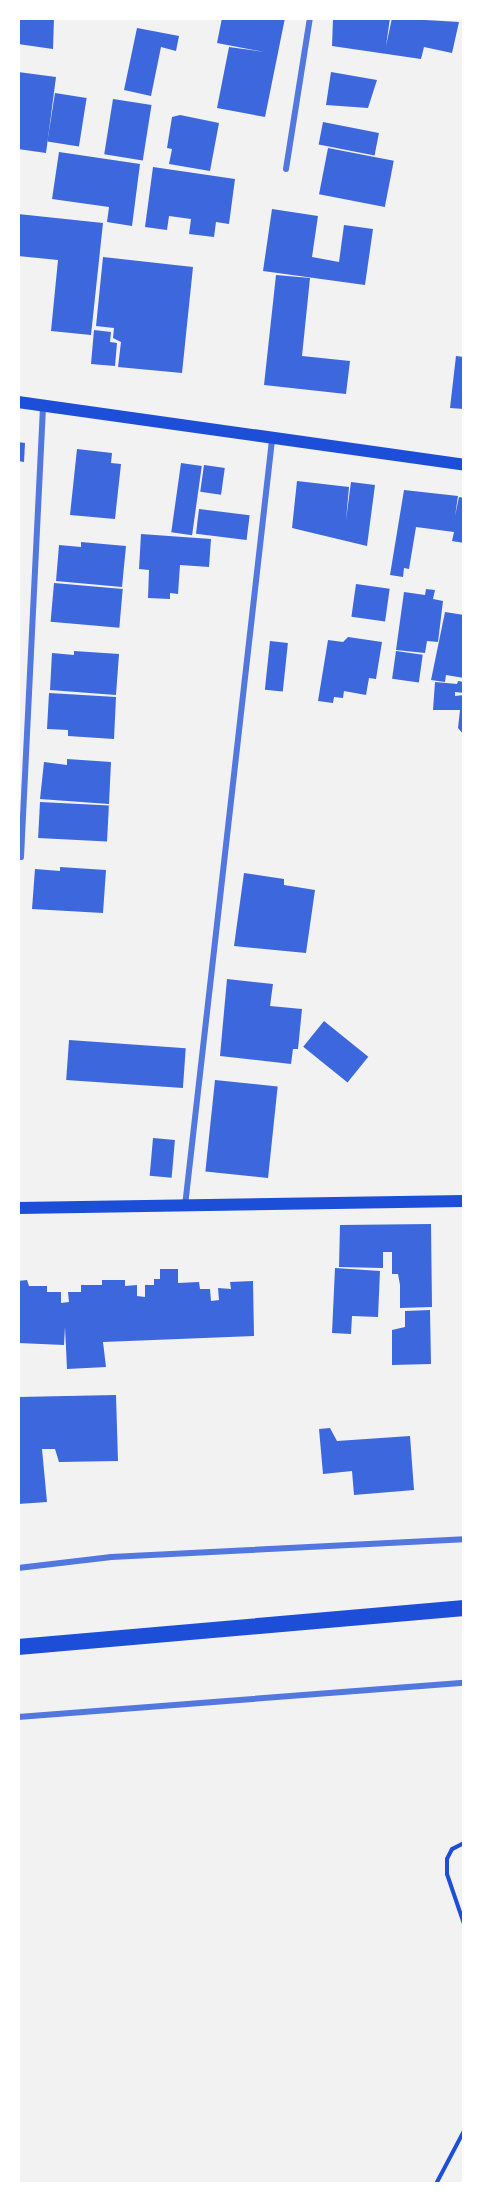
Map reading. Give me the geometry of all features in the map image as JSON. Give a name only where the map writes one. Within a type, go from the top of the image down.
[{"type":"highway","points":[[18,1647],[464,1608]]},
{"type":"main road","points":[[18,402],[272,440],[464,465]]},
{"type":"main road","points":[[18,1208],[464,1201]]},
{"type":"street","points":[[286,169],[310,18]]},
{"type":"street","points":[[21,857],[43,405]]},
{"type":"street","points":[[185,1207],[272,440]]},
{"type":"street","points":[[18,1568],[122,1557],[464,1539]]},
{"type":"street","points":[[18,1717],[464,1683]]},
{"type":"path","points":[[464,1843],[452,1848],[447,1859],[447,1874],[464,1924]]},
{"type":"path","points":[[436,2184],[464,2131]]},
{"type":"building","points":[[18,18],[54,18],[53,49],[18,44]]},
{"type":"building","points":[[222,18],[285,18],[265,117],[217,108],[229,47],[264,52],[217,43]]},
{"type":"building","points":[[333,18],[390,18],[386,46],[392,18],[459,22],[452,53],[424,47],[421,59],[332,46]]},
{"type":"building","points":[[137,28],[179,36],[176,51],[161,47],[151,96],[124,90]]},
{"type":"building","points":[[18,72],[56,77],[46,153],[18,149]]},
{"type":"building","points":[[331,72],[377,80],[368,108],[326,105]]},
{"type":"building","points":[[55,93],[87,98],[79,146],[47,141]]},
{"type":"building","points":[[113,99],[152,105],[143,160],[104,154]]},
{"type":"building","points":[[180,115],[219,123],[210,171],[169,164],[172,149],[167,148],[172,117]]},
{"type":"building","points":[[323,122],[379,133],[375,155],[319,145]]},
{"type":"building","points":[[328,148],[394,161],[385,207],[319,194]]},
{"type":"building","points":[[59,152],[140,164],[132,226],[107,222],[109,207],[52,199]]},
{"type":"building","points":[[153,167],[235,179],[229,224],[216,222],[214,237],[189,234],[191,219],[169,216],[167,230],[145,227]]},
{"type":"building","points":[[272,209],[318,216],[312,257],[339,262],[344,225],[373,229],[365,285],[263,271]]},
{"type":"building","points":[[18,214],[103,223],[91,335],[51,331],[58,260],[18,256]]},
{"type":"building","points":[[103,257],[193,267],[182,373],[118,367],[121,342],[113,338],[114,328],[96,326]]},
{"type":"building","points":[[276,275],[310,278],[302,356],[350,361],[346,394],[264,385]]},
{"type":"building","points":[[94,330],[111,332],[110,342],[117,343],[115,366],[91,364]]},
{"type":"building","points":[[456,356],[464,357],[464,409],[450,408]]},
{"type":"building","points":[[18,442],[25,443],[24,462],[18,461]]},
{"type":"building","points":[[77,449],[112,453],[111,463],[121,464],[115,519],[70,515]]},
{"type":"building","points":[[181,463],[202,466],[192,535],[171,532]]},
{"type":"building","points":[[204,465],[225,468],[221,495],[200,492]]},
{"type":"building","points":[[297,481],[349,487],[346,520],[351,482],[375,485],[367,546],[292,528]]},
{"type":"building","points":[[404,490],[458,496],[455,516],[459,497],[464,498],[464,543],[452,541],[454,532],[416,527],[409,569],[404,568],[403,577],[390,575]]},
{"type":"building","points":[[199,509],[250,515],[247,540],[196,534]]},
{"type":"building","points":[[141,534],[211,539],[209,567],[180,565],[178,594],[170,593],[170,599],[148,598],[149,570],[139,569]]},
{"type":"building","points":[[81,542],[126,546],[122,587],[56,581],[59,545],[81,547]]},
{"type":"building","points":[[54,583],[123,589],[119,628],[51,622]]},
{"type":"building","points":[[356,584],[390,589],[385,621],[351,617]]},
{"type":"building","points":[[426,589],[435,590],[433,599],[443,601],[438,642],[427,641],[425,653],[396,650],[404,592],[425,595]]},
{"type":"building","points":[[445,612],[464,615],[464,678],[446,675],[445,682],[431,680]]},
{"type":"building","points":[[348,637],[382,642],[376,679],[369,678],[366,695],[344,691],[343,698],[334,697],[333,703],[318,701],[328,640],[343,642]]},
{"type":"building","points":[[270,641],[288,643],[283,692],[265,690]]},
{"type":"building","points":[[74,651],[119,654],[116,695],[50,690],[52,653],[74,655]]},
{"type":"building","points":[[396,651],[423,655],[419,682],[392,679]]},
{"type":"building","points":[[458,681],[464,682],[464,693],[455,692],[455,696],[464,695],[464,735],[458,728],[460,710],[433,710],[435,682],[457,684]]},
{"type":"building","points":[[49,693],[116,697],[114,739],[68,736],[68,730],[47,729]]},
{"type":"building","points":[[67,759],[111,762],[109,804],[40,799],[44,762],[67,765]]},
{"type":"building","points":[[40,802],[109,806],[107,842],[38,838]]},
{"type":"building","points":[[60,867],[106,870],[103,913],[32,909],[35,869],[60,871]]},
{"type":"building","points":[[244,873],[284,879],[284,885],[315,890],[306,953],[234,946]]},
{"type":"building","points":[[227,979],[273,984],[270,1006],[302,1009],[298,1049],[293,1049],[291,1064],[220,1056]]},
{"type":"building","points":[[324,1021],[368,1057],[348,1083],[303,1047]]},
{"type":"building","points":[[69,1040],[186,1048],[183,1088],[66,1080]]},
{"type":"building","points":[[215,1080],[278,1087],[268,1178],[205,1171]]},
{"type":"building","points":[[153,1138],[175,1140],[172,1178],[150,1176]]},
{"type":"building","points":[[431,1224],[432,1307],[400,1308],[400,1285],[398,1274],[392,1274],[392,1252],[383,1252],[383,1268],[339,1267],[340,1225]]},
{"type":"building","points":[[335,1268],[380,1271],[378,1317],[352,1316],[351,1334],[332,1333]]},
{"type":"building","points":[[160,1269],[178,1269],[178,1283],[199,1282],[200,1289],[210,1289],[211,1301],[219,1300],[218,1288],[231,1289],[230,1282],[253,1281],[254,1336],[103,1342],[106,1367],[67,1369],[65,1327],[64,1345],[18,1343],[18,1281],[27,1280],[29,1286],[47,1286],[47,1292],[61,1292],[61,1303],[69,1302],[68,1292],[81,1292],[81,1285],[102,1285],[102,1280],[125,1280],[125,1286],[137,1285],[137,1296],[145,1297],[145,1285],[154,1285],[154,1279],[160,1279]]},
{"type":"building","points":[[430,1310],[431,1364],[392,1365],[392,1330],[405,1327],[405,1311]]},
{"type":"building","points":[[116,1395],[118,1461],[59,1462],[55,1449],[42,1449],[47,1502],[18,1504],[18,1397]]},
{"type":"building","points":[[330,1428],[337,1441],[410,1436],[414,1490],[354,1495],[352,1471],[323,1474],[319,1429]]}]
